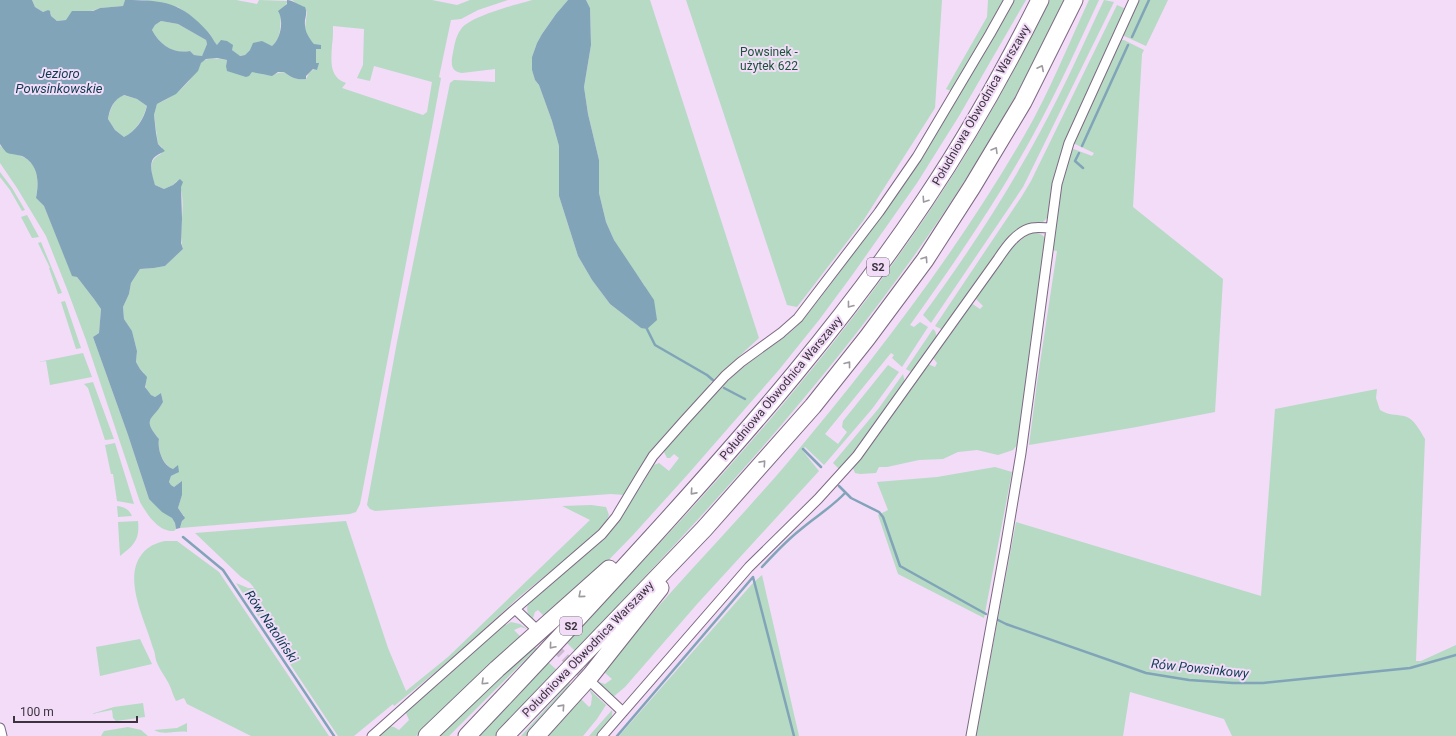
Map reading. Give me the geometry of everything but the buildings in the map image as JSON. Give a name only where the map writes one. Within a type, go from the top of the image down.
[{"type":"highway","name":"Południowa Obwodnica Warszawy","points":[[467,736],[549,650],[718,464],[854,301],[925,200],[958,148],[1040,0]]},
{"type":"highway","name":"Południowa Obwodnica Warszawy","points":[[505,736],[704,529],[813,406],[868,338],[925,260],[972,187],[1023,102],[1074,0]]},
{"type":"highway","points":[[427,736],[533,636],[673,514]]},
{"type":"highway","points":[[536,736],[591,675],[704,529]]},
{"type":"street","points":[[372,736],[515,608],[602,534],[616,517],[653,456],[725,376],[798,318],[879,212],[917,156],[975,60],[1008,0]]},
{"type":"street","points":[[971,736],[1006,549],[1021,453],[1058,184],[1069,143],[1134,0]]},
{"type":"street","points":[[602,736],[749,567],[818,499],[857,456],[1004,249],[1020,233],[1032,228],[1051,228]]},
{"type":"street","points":[[515,608],[534,627]]},
{"type":"street","points":[[593,684],[623,712]]},
{"type":"street","points":[[0,728],[2,736]]},
{"type":"green space","points":[[32,0],[125,0],[123,6],[100,8],[66,20],[57,21],[51,16],[51,13],[48,10],[43,12],[35,7]]},
{"type":"green space","points":[[142,0],[236,0],[257,4],[259,0],[288,1],[283,8],[279,34],[276,42],[272,46],[269,45],[250,50],[245,55],[239,56],[232,50],[217,45],[210,34],[191,16],[178,7]]},
{"type":"green space","points":[[292,0],[432,0],[457,5],[470,0],[508,0],[478,10],[461,19],[451,20],[439,77],[441,78],[432,127],[360,504],[356,512],[350,514],[180,528],[184,516],[178,508],[182,495],[181,482],[174,487],[169,482],[171,476],[177,473],[177,466],[173,469],[166,464],[160,452],[159,439],[150,423],[150,419],[163,402],[161,393],[155,397],[147,390],[144,373],[136,362],[137,351],[132,331],[124,319],[123,307],[129,294],[131,283],[140,269],[165,266],[183,249],[181,233],[183,205],[180,188],[177,181],[173,185],[164,189],[155,185],[151,172],[152,163],[161,154],[162,147],[158,144],[154,115],[157,104],[179,91],[192,78],[202,62],[208,59],[216,58],[227,60],[226,66],[257,72],[264,75],[284,72],[294,78],[306,79],[309,73],[314,69],[317,70],[318,63],[316,63],[316,48],[309,39],[305,28],[307,12]],"holes":[[[333,26],[364,29],[363,65],[357,78],[370,81],[374,66],[432,82],[427,112],[423,115],[342,88],[346,83],[336,77],[332,68],[331,57]]]},
{"type":"green space","points":[[532,0],[568,0],[556,14],[537,43],[532,57],[532,70],[552,121],[559,146],[559,196],[578,256],[592,280],[610,304],[641,328],[645,286],[625,259],[614,240],[606,222],[599,193],[599,160],[588,114],[584,87],[591,45],[590,8],[586,0],[650,0],[759,338],[709,384],[712,386],[624,495],[611,494],[375,511],[370,509],[367,505],[397,342],[450,83],[454,80],[495,82],[495,69],[462,73],[455,70],[452,66],[452,61],[456,39],[461,29],[466,24],[483,15]]},
{"type":"green space","name":"Powsinek - użytek 622","points":[[686,0],[942,0],[935,108],[863,221],[797,307],[787,305]]},
{"type":"green space","points":[[988,0],[1004,0],[991,25],[951,91],[946,89],[987,17]]},
{"type":"green space","points":[[1013,0],[1026,0],[959,116],[917,183],[819,320],[778,371],[633,535],[596,573],[544,616],[538,610],[535,612],[533,618],[536,624],[527,610],[528,604],[601,541],[628,506],[654,465],[659,463],[669,471],[679,458],[674,454],[670,458],[667,458],[664,452],[665,449],[723,385],[752,360],[795,328],[823,295],[877,221],[938,128]]},
{"type":"green space","points":[[1050,0],[1064,0],[1034,61],[1001,121],[965,180],[928,236],[888,292],[803,399],[759,451],[691,527],[575,651],[566,642],[659,544],[750,442],[837,338],[878,284],[936,201],[988,117]]},
{"type":"green space","points":[[1089,0],[1099,0],[1061,81],[1030,141],[980,223],[910,325],[914,327],[920,322],[928,327],[902,367],[892,358],[894,355],[891,353],[825,434],[838,444],[847,432],[842,427],[843,421],[888,365],[899,372],[872,409],[824,465],[805,447],[802,450],[819,471],[698,603],[625,687],[613,697],[595,681],[596,680],[605,684],[612,679],[604,672],[648,618],[789,461],[853,383],[943,263],[998,179],[1033,120]]},
{"type":"green space","points":[[1104,0],[1114,2],[1023,187],[931,323],[923,315],[984,227],[1026,158],[1073,67]]},
{"type":"green space","points":[[1138,0],[1168,0],[1146,46],[1122,35]]},
{"type":"green space","points":[[1117,5],[1126,9],[1071,128],[1063,150],[1049,216],[1043,222],[1032,224],[943,329],[935,326],[1031,181]]},
{"type":"green space","points":[[161,21],[178,24],[206,40],[207,44],[202,56],[194,55],[190,51],[184,52],[173,50],[163,44],[152,30],[155,25]]},
{"type":"green space","points":[[1120,40],[1124,40],[1144,50],[1142,54],[1133,207],[1223,279],[1215,412],[1029,445],[1057,251],[1051,250],[1064,173],[1071,148],[1092,156],[1094,153],[1073,143]]},
{"type":"green space","points":[[123,95],[137,99],[147,106],[138,124],[124,137],[115,130],[108,119],[111,108]]},
{"type":"green space","points":[[0,145],[7,152],[21,156],[31,163],[37,179],[36,198],[44,206],[72,275],[77,277],[101,309],[99,333],[93,337],[149,499],[172,518],[176,529],[174,531],[168,531],[158,525],[150,517],[140,502],[86,340],[67,289],[46,236],[0,163]]},
{"type":"green space","points":[[0,172],[12,188],[25,210],[22,211],[10,190],[0,177]]},
{"type":"green space","points":[[27,215],[39,237],[32,238],[21,217]]},
{"type":"green space","points":[[1032,233],[1040,234],[1046,241],[1018,444],[1013,450],[998,455],[977,450],[958,452],[943,459],[919,460],[887,467],[879,467],[876,473],[855,473],[853,468],[854,465],[928,364],[935,367],[937,363],[933,358],[971,303],[980,309],[983,306],[975,298],[993,271],[1015,245]]},
{"type":"green space","points":[[41,242],[62,293],[58,294],[50,268],[38,243]]},
{"type":"green space","points":[[65,301],[81,348],[76,349],[61,302]]},
{"type":"green space","points":[[933,329],[937,337],[911,372],[906,369]]},
{"type":"green space","points":[[83,353],[92,377],[50,385],[46,361],[38,362]]},
{"type":"green space","points":[[903,374],[905,383],[840,470],[833,463],[879,408]]},
{"type":"green space","points":[[93,382],[114,439],[105,440],[88,388],[84,384]]},
{"type":"green space","points":[[1377,389],[1376,398],[1380,410],[1390,414],[1408,417],[1416,425],[1425,439],[1416,661],[1421,661],[1456,645],[1456,736],[1232,736],[1224,719],[1130,692],[1123,736],[976,736],[1016,522],[1261,596],[1275,409]]},
{"type":"green space","points":[[115,443],[134,504],[117,501],[113,474],[111,474],[105,445]]},
{"type":"green space","points":[[995,467],[1012,472],[984,618],[898,574],[878,515],[888,510],[877,482],[937,477]]},
{"type":"green space","points":[[591,505],[606,507],[609,515],[606,522],[588,541],[519,597],[454,657],[394,706],[393,704],[354,736],[338,736],[236,583],[248,588],[254,588],[253,586],[240,576],[195,533],[346,521],[388,648],[406,691],[448,657],[590,520],[562,506]]},
{"type":"green space","points":[[117,506],[126,509],[132,516],[118,517]]},
{"type":"green space","points":[[138,521],[138,533],[135,542],[120,556],[118,522]]},
{"type":"green space","points":[[165,541],[177,541],[219,572],[329,736],[251,736],[187,704],[184,698],[176,701],[156,660],[137,601],[134,576],[136,564],[142,554],[152,545]]},
{"type":"green space","points":[[762,575],[799,736],[619,736],[752,584]]},
{"type":"green space","points":[[511,622],[520,624],[527,629],[521,627],[514,630],[521,637],[416,736],[378,736],[388,726],[399,730],[409,720],[406,713],[407,708],[504,623],[506,625]]},
{"type":"green space","points":[[140,639],[152,664],[100,676],[96,647]]},
{"type":"green space","points":[[531,646],[537,648],[449,736],[438,736]]},
{"type":"green space","points":[[548,662],[558,671],[496,736],[477,736]]},
{"type":"green space","points":[[569,683],[573,686],[529,736],[521,736]]},
{"type":"green space","points":[[589,689],[606,705],[583,736],[548,736],[581,699],[589,707],[591,705],[592,696]]},
{"type":"green space","points":[[143,703],[145,717],[116,721],[113,718],[112,710],[91,714],[114,707]]},
{"type":"green space","points":[[612,710],[610,721],[605,728],[597,736],[589,736]]},
{"type":"green space","points":[[187,723],[187,732],[162,733],[154,730],[177,728]]},
{"type":"green space","points":[[128,727],[141,730],[148,736],[101,736],[104,731]]},
{"type":"water","name":"Jezioro Powsinkowskie","points":[[0,0],[32,0],[35,7],[43,12],[48,10],[50,11],[51,16],[57,21],[66,20],[72,11],[93,11],[100,8],[123,6],[125,0],[161,2],[189,14],[208,32],[217,45],[221,40],[227,41],[233,45],[232,50],[240,56],[245,55],[250,50],[253,43],[262,41],[272,46],[275,43],[281,29],[281,19],[278,11],[287,4],[287,0],[305,7],[305,27],[307,33],[314,44],[321,45],[321,49],[316,49],[316,63],[319,63],[317,70],[313,69],[306,76],[306,79],[294,78],[284,72],[278,72],[272,76],[252,72],[246,77],[227,71],[227,60],[217,58],[206,59],[201,63],[198,71],[176,94],[157,104],[154,115],[158,144],[165,151],[153,159],[151,166],[152,174],[155,185],[164,189],[173,185],[180,179],[183,182],[181,187],[181,243],[183,249],[165,266],[140,269],[131,283],[129,294],[123,307],[124,319],[132,331],[137,351],[136,362],[147,377],[145,387],[151,395],[155,397],[161,393],[163,402],[150,419],[150,423],[159,439],[160,452],[166,464],[173,469],[178,465],[179,472],[171,476],[169,482],[174,487],[182,481],[182,495],[178,508],[185,518],[182,521],[180,528],[176,529],[172,518],[162,512],[149,499],[93,337],[99,333],[101,309],[77,277],[72,276],[44,206],[36,198],[38,187],[37,175],[33,165],[20,155],[6,152],[0,144]],"holes":[[[161,21],[178,24],[206,40],[207,44],[202,56],[194,55],[190,51],[184,52],[173,50],[163,44],[152,30],[155,25]],[[124,95],[137,99],[147,106],[139,124],[124,137],[115,130],[108,119],[113,105],[117,99]]]},
{"type":"water","points":[[568,0],[586,0],[590,8],[591,45],[584,87],[588,114],[599,160],[599,193],[606,222],[614,240],[654,300],[657,320],[647,329],[641,328],[610,304],[592,280],[578,256],[559,196],[559,146],[539,85],[535,80],[532,70],[532,57],[542,34]]},
{"type":"waterway","points":[[1132,37],[1149,0]]},
{"type":"waterway","points":[[1082,146],[1128,45]]},
{"type":"waterway","points":[[1079,153],[1075,161],[1083,168]]},
{"type":"waterway","name":"Rów Powsinkowy","points":[[647,329],[655,345],[707,375],[714,381]]},
{"type":"waterway","name":"Rów Powsinkowy","points":[[724,388],[745,399]]},
{"type":"waterway","name":"Rów Powsinkowy","points":[[803,449],[821,467]]},
{"type":"waterway","name":"Rów Powsinkowy","points":[[839,486],[851,498],[879,512],[883,517],[900,566],[986,614]]},
{"type":"waterway","points":[[762,567],[790,539],[835,503],[845,493]]},
{"type":"waterway","name":"Rów Natoliński","points":[[183,537],[223,570],[334,736]]},
{"type":"waterway","points":[[617,736],[753,577],[794,736]]},
{"type":"waterway","name":"Rów Powsinkowy","points":[[996,619],[1006,624],[1146,673],[1189,680],[1233,683],[1263,683],[1410,668],[1456,655]]},
{"type":"tunnel","points":[[536,629],[590,682]]}]
